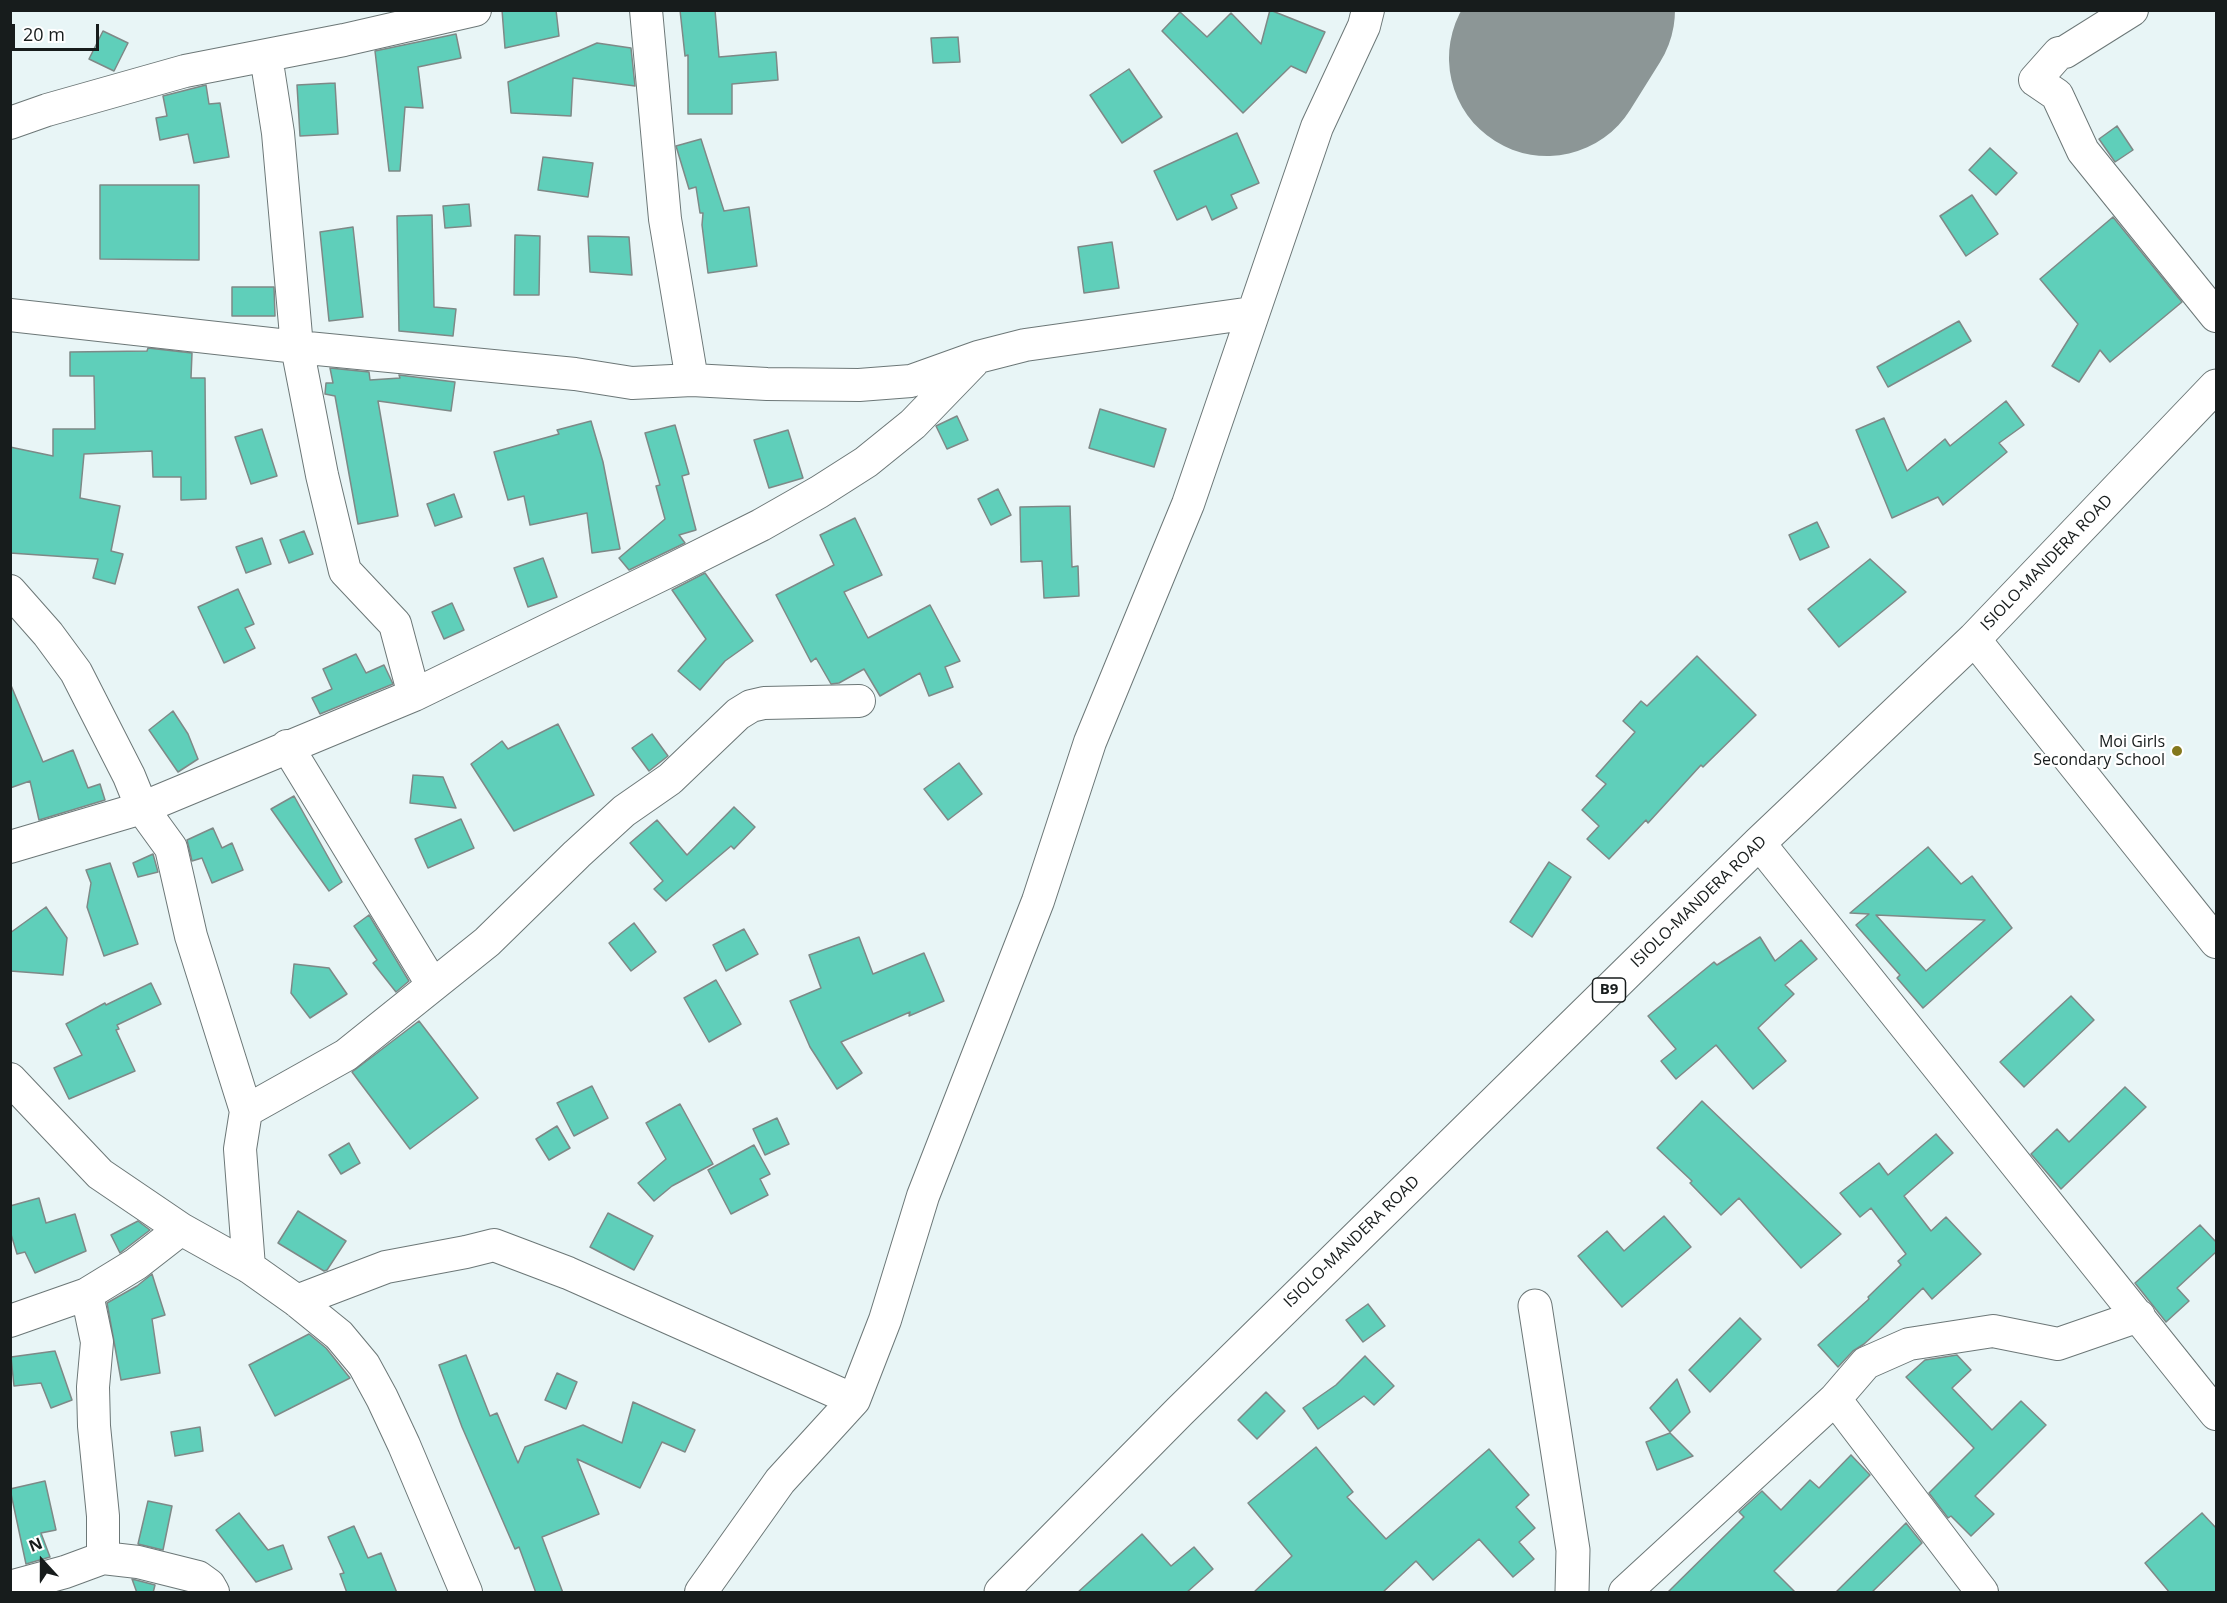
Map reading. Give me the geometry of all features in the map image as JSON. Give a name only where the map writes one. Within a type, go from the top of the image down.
[{"type":"main road","name":"ISIOLO-MANDERA ROAD","points":[[1001,1593],[1180,1411],[1759,843],[1974,639],[2217,386]]},
{"type":"main road","points":[[1535,1306],[1573,1550],[1572,1593]]},
{"type":"street","points":[[10,123],[47,110],[185,71],[267,56],[475,10]]},
{"type":"street","points":[[646,10],[665,219],[692,380]]},
{"type":"street","points":[[701,1593],[780,1481],[854,1400],[885,1320],[923,1196],[1038,901],[1090,742],[1188,504],[1317,127],[1364,26],[1368,10]]},
{"type":"street","points":[[2132,10],[2065,52],[2059,53],[2035,80],[2057,95],[2083,151],[2217,316]]},
{"type":"street","points":[[267,56],[278,133],[297,347],[321,475],[345,571],[395,624],[414,695]]},
{"type":"street","points":[[10,315],[297,347],[575,374],[632,382],[692,380],[859,385],[911,381],[978,357],[1025,345],[1252,314]]},
{"type":"street","points":[[10,847],[142,808],[414,695],[761,525],[866,462],[913,424],[978,357]]},
{"type":"street","points":[[10,591],[48,634],[76,672],[129,776],[142,808],[171,848],[191,936],[246,1111],[240,1149],[249,1267]]},
{"type":"street","points":[[1974,639],[2217,942]]},
{"type":"street","points":[[246,1111],[346,1054],[408,1006],[432,984],[487,942],[585,846],[624,811],[670,779],[738,714],[751,706],[765,703],[859,702]]},
{"type":"street","points":[[287,746],[432,984]]},
{"type":"street","points":[[1759,843],[2217,1414]]},
{"type":"street","points":[[10,1079],[100,1174],[181,1229],[249,1267],[297,1301],[339,1335],[364,1365],[405,1445],[466,1593]]},
{"type":"street","points":[[10,1321],[87,1294],[136,1264],[181,1229]]},
{"type":"street","points":[[297,1301],[386,1267],[495,1245],[579,1277],[854,1400]]},
{"type":"street","points":[[87,1294],[97,1342],[93,1387],[94,1426],[103,1516],[103,1558]]},
{"type":"street","points":[[1625,1593],[1835,1399],[1866,1363],[1909,1344],[1993,1331],[2058,1344],[2139,1316]]},
{"type":"street","points":[[1835,1399],[1982,1593]]},
{"type":"street","points":[[10,1587],[65,1572],[103,1558],[138,1562],[198,1577],[209,1585],[213,1593]]},
{"type":"building","points":[[502,10],[556,10],[559,36],[505,48]]},
{"type":"building","points":[[680,10],[715,10],[719,57],[776,52],[778,80],[732,84],[732,114],[688,114],[688,55],[685,56]]},
{"type":"building","points":[[1270,10],[1325,32],[1306,73],[1291,66],[1243,113],[1162,31],[1180,12],[1207,37],[1231,13],[1261,44]]},
{"type":"building","points":[[103,31],[128,43],[114,71],[89,59]]},
{"type":"building","points":[[456,34],[461,58],[418,67],[423,108],[405,107],[400,171],[389,171],[375,51]]},
{"type":"building","points":[[958,37],[960,62],[933,63],[931,38]]},
{"type":"building","points":[[597,43],[631,48],[635,86],[573,78],[571,116],[511,113],[508,82]]},
{"type":"building","points":[[1129,69],[1162,117],[1122,143],[1090,95]]},
{"type":"building","points":[[335,83],[338,134],[300,136],[297,85]]},
{"type":"building","points":[[206,85],[209,104],[220,103],[229,157],[194,163],[188,134],[160,140],[156,118],[167,116],[163,96]]},
{"type":"building","points":[[2117,126],[2133,150],[2115,162],[2099,139]]},
{"type":"building","points":[[1237,133],[1259,183],[1231,195],[1237,208],[1212,220],[1206,206],[1177,220],[1154,171]]},
{"type":"building","points":[[701,139],[724,211],[749,207],[757,266],[708,273],[702,225],[703,213],[700,213],[696,187],[689,189],[676,146]]},
{"type":"building","points":[[1990,148],[2017,173],[1996,195],[1969,170]]},
{"type":"building","points":[[543,157],[593,163],[588,197],[538,190]]},
{"type":"building","points":[[100,185],[199,185],[199,260],[100,259]]},
{"type":"building","points":[[1972,195],[1998,234],[1966,256],[1940,216]]},
{"type":"building","points":[[469,204],[471,226],[445,228],[443,206]]},
{"type":"building","points":[[432,215],[434,307],[456,309],[453,336],[399,331],[397,216]]},
{"type":"building","points":[[2113,217],[2182,302],[2110,362],[2100,350],[2079,382],[2052,366],[2078,324],[2040,279]]},
{"type":"building","points":[[353,227],[363,317],[329,321],[320,232]]},
{"type":"building","points":[[515,235],[540,236],[539,295],[514,295]]},
{"type":"building","points":[[588,236],[629,237],[632,275],[590,272]]},
{"type":"building","points":[[1112,242],[1119,288],[1084,293],[1078,247]]},
{"type":"building","points":[[232,287],[274,287],[275,316],[232,316]]},
{"type":"building","points":[[1959,321],[1971,341],[1888,387],[1877,367]]},
{"type":"building","points":[[148,348],[192,353],[191,378],[205,378],[206,499],[181,500],[181,477],[153,477],[152,451],[84,454],[80,498],[120,506],[111,551],[123,554],[115,584],[93,578],[98,559],[10,553],[10,447],[53,456],[53,429],[95,429],[94,376],[70,376],[70,352],[147,351]]},
{"type":"building","points":[[330,368],[369,372],[370,380],[400,378],[399,375],[455,382],[451,411],[378,401],[398,516],[358,524],[335,396],[325,394],[326,383],[333,383]]},
{"type":"building","points":[[2006,401],[2024,425],[1999,443],[2007,452],[1943,505],[1938,497],[1892,518],[1856,430],[1884,418],[1907,471],[1945,439],[1950,446]]},
{"type":"building","points":[[1100,409],[1166,429],[1154,467],[1089,448]]},
{"type":"building","points":[[957,416],[968,440],[947,449],[936,426]]},
{"type":"building","points":[[591,421],[603,462],[620,549],[592,553],[587,513],[530,525],[524,496],[508,500],[494,452],[559,434],[557,430]]},
{"type":"building","points":[[675,425],[689,474],[682,476],[696,530],[679,535],[685,543],[629,570],[619,558],[665,519],[656,486],[660,485],[645,433]]},
{"type":"building","points":[[262,429],[277,476],[251,484],[235,437]]},
{"type":"building","points":[[788,430],[803,478],[769,488],[754,440]]},
{"type":"building","points":[[998,489],[1011,515],[991,525],[978,499]]},
{"type":"building","points":[[454,494],[462,517],[435,526],[427,504]]},
{"type":"building","points":[[1070,506],[1072,567],[1078,566],[1079,596],[1044,598],[1042,561],[1021,562],[1020,507]]},
{"type":"building","points":[[855,518],[882,575],[844,592],[868,638],[930,605],[960,661],[945,667],[953,687],[929,696],[920,673],[880,696],[864,669],[839,683],[831,684],[816,658],[811,662],[776,595],[834,565],[820,535]]},
{"type":"building","points":[[1817,522],[1829,547],[1800,560],[1789,535]]},
{"type":"building","points":[[304,531],[313,554],[289,563],[280,540]]},
{"type":"building","points":[[262,538],[271,564],[246,573],[236,547]]},
{"type":"building","points":[[543,558],[557,597],[528,607],[514,568]]},
{"type":"building","points":[[1870,559],[1906,592],[1839,647],[1808,609]]},
{"type":"building","points":[[705,573],[753,641],[725,661],[700,690],[678,671],[706,639],[672,590]]},
{"type":"building","points":[[238,589],[254,624],[245,628],[255,648],[224,663],[198,607]]},
{"type":"building","points":[[452,603],[464,630],[444,639],[432,612]]},
{"type":"building","points":[[356,654],[366,673],[384,665],[393,684],[320,714],[312,698],[332,689],[323,669]]},
{"type":"building","points":[[1697,656],[1756,715],[1703,767],[1701,765],[1648,823],[1646,820],[1609,859],[1587,839],[1599,826],[1582,810],[1606,784],[1596,776],[1635,732],[1623,721],[1641,701],[1647,706]]},
{"type":"building","points":[[10,683],[43,762],[73,750],[88,788],[100,784],[105,800],[39,820],[30,781],[10,788]]},
{"type":"building","points":[[173,711],[188,734],[198,759],[178,772],[149,730]]},
{"type":"building","points":[[558,724],[594,795],[514,831],[471,764],[502,741],[508,749]]},
{"type":"building","points":[[652,734],[668,756],[649,771],[632,748]]},
{"type":"building","points":[[959,763],[982,794],[948,820],[924,789]]},
{"type":"building","points":[[413,775],[443,777],[456,808],[410,803]]},
{"type":"building","points":[[294,796],[342,882],[329,891],[271,809]]},
{"type":"building","points":[[734,807],[755,827],[734,849],[731,846],[666,901],[654,889],[663,881],[630,843],[657,820],[687,855]]},
{"type":"building","points":[[461,819],[474,848],[428,868],[415,839]]},
{"type":"building","points":[[213,828],[222,848],[232,843],[243,870],[212,883],[202,858],[192,861],[187,840]]},
{"type":"building","points":[[1928,847],[1961,884],[1972,876],[2012,928],[1923,1008],[1897,978],[1900,975],[1856,925],[1869,914],[1850,913]],"holes":[[[1876,915],[1985,920],[1926,971]]]},
{"type":"building","points":[[153,854],[158,872],[138,877],[133,863]]},
{"type":"building","points":[[1549,862],[1571,877],[1532,937],[1510,922]]},
{"type":"building","points":[[110,863],[138,944],[104,956],[87,907],[91,883],[86,870]]},
{"type":"building","points":[[46,907],[67,938],[63,975],[10,971],[10,933]]},
{"type":"building","points":[[369,915],[409,981],[396,992],[373,963],[377,960],[354,926]]},
{"type":"building","points":[[634,923],[656,952],[631,971],[609,943]]},
{"type":"building","points":[[744,929],[758,954],[726,971],[713,945]]},
{"type":"building","points":[[859,937],[873,974],[924,953],[944,1001],[909,1016],[910,1012],[841,1042],[862,1073],[837,1089],[810,1047],[790,1001],[821,988],[809,955]]},
{"type":"building","points":[[1760,937],[1775,961],[1801,940],[1817,959],[1785,985],[1794,994],[1758,1028],[1786,1061],[1753,1089],[1716,1045],[1676,1079],[1661,1061],[1676,1049],[1648,1016],[1714,962],[1717,965]]},
{"type":"building","points":[[294,964],[329,968],[347,994],[310,1018],[291,993]]},
{"type":"building","points":[[716,980],[741,1024],[709,1042],[684,998]]},
{"type":"building","points":[[151,983],[161,1004],[117,1025],[119,1029],[116,1030],[135,1071],[69,1099],[54,1068],[82,1055],[66,1024],[105,1003],[106,1005]]},
{"type":"building","points":[[2071,996],[2094,1020],[2024,1087],[2000,1062]]},
{"type":"building","points":[[419,1021],[478,1098],[410,1149],[352,1072]]},
{"type":"building","points":[[592,1086],[608,1118],[574,1136],[557,1103]]},
{"type":"building","points":[[2125,1087],[2146,1107],[2061,1189],[2031,1154],[2057,1129],[2069,1142]]},
{"type":"building","points":[[1702,1101],[1841,1234],[1801,1268],[1739,1198],[1721,1215],[1690,1183],[1692,1181],[1657,1148]]},
{"type":"building","points":[[680,1104],[713,1164],[672,1186],[654,1201],[638,1183],[666,1159],[646,1123]]},
{"type":"building","points":[[777,1118],[789,1144],[765,1155],[753,1129]]},
{"type":"building","points":[[557,1126],[570,1148],[549,1160],[536,1139]]},
{"type":"building","points":[[1936,1134],[1953,1153],[1904,1196],[1931,1231],[1946,1217],[1981,1254],[1932,1299],[1923,1288],[1838,1367],[1818,1345],[1869,1299],[1868,1297],[1901,1265],[1898,1261],[1906,1254],[1871,1208],[1860,1217],[1840,1193],[1879,1163],[1888,1175]]},
{"type":"building","points":[[349,1143],[360,1163],[341,1174],[329,1155]]},
{"type":"building","points":[[754,1145],[770,1174],[760,1179],[768,1195],[731,1214],[708,1170]]},
{"type":"building","points":[[39,1198],[46,1223],[75,1214],[86,1251],[35,1273],[25,1252],[17,1254],[10,1231],[10,1206]]},
{"type":"building","points":[[298,1211],[346,1241],[327,1270],[324,1271],[278,1243]]},
{"type":"building","points":[[608,1213],[653,1236],[634,1270],[590,1247]]},
{"type":"building","points":[[1664,1216],[1691,1247],[1622,1307],[1578,1256],[1607,1231],[1624,1251]]},
{"type":"building","points":[[138,1221],[150,1230],[120,1253],[111,1235]]},
{"type":"building","points":[[2200,1225],[2217,1243],[2217,1251],[2177,1288],[2189,1301],[2166,1322],[2135,1283]]},
{"type":"building","points":[[152,1274],[165,1315],[152,1319],[160,1373],[121,1380],[107,1303],[137,1286]]},
{"type":"building","points":[[1368,1304],[1385,1326],[1363,1342],[1346,1320]]},
{"type":"building","points":[[1740,1318],[1761,1339],[1710,1392],[1689,1370]]},
{"type":"building","points":[[309,1334],[326,1348],[350,1378],[275,1416],[249,1365]]},
{"type":"building","points":[[55,1351],[72,1400],[51,1408],[41,1383],[14,1386],[11,1357]]},
{"type":"building","points":[[466,1355],[490,1416],[497,1413],[518,1463],[525,1447],[583,1425],[622,1443],[633,1402],[695,1430],[685,1452],[662,1442],[640,1488],[577,1459],[599,1514],[542,1537],[563,1593],[536,1593],[519,1547],[515,1549],[462,1427],[439,1365]]},
{"type":"building","points":[[1957,1355],[1971,1370],[1952,1388],[1992,1430],[2021,1401],[2046,1425],[1975,1496],[1994,1514],[1971,1536],[1951,1516],[1948,1518],[1929,1493],[1974,1448],[1906,1377],[1925,1360]]},
{"type":"building","points":[[1365,1356],[1394,1386],[1374,1405],[1364,1396],[1318,1429],[1303,1408],[1336,1385]]},
{"type":"building","points":[[557,1373],[577,1382],[566,1409],[545,1400]]},
{"type":"building","points":[[1677,1379],[1690,1412],[1670,1432],[1650,1408]]},
{"type":"building","points":[[1266,1392],[1285,1411],[1257,1439],[1238,1420]]},
{"type":"building","points":[[200,1427],[203,1451],[175,1456],[171,1432]]},
{"type":"building","points":[[1670,1433],[1693,1456],[1657,1470],[1646,1442]]},
{"type":"building","points":[[1316,1447],[1353,1492],[1347,1497],[1386,1539],[1489,1449],[1529,1495],[1516,1507],[1535,1528],[1519,1542],[1534,1559],[1513,1577],[1479,1539],[1433,1580],[1416,1561],[1382,1593],[1253,1593],[1292,1556],[1248,1503]]},
{"type":"building","points":[[1851,1455],[1870,1475],[1774,1571],[1796,1593],[1667,1593],[1744,1517],[1739,1512],[1762,1491],[1781,1510],[1810,1480],[1819,1488]]},
{"type":"building","points":[[45,1481],[56,1530],[41,1533],[50,1557],[26,1564],[10,1489]]},
{"type":"building","points":[[148,1501],[172,1506],[163,1550],[138,1544]]},
{"type":"building","points":[[239,1513],[268,1550],[283,1545],[292,1569],[256,1582],[216,1530]]},
{"type":"building","points":[[2202,1513],[2217,1529],[2217,1593],[2170,1593],[2145,1563]]},
{"type":"building","points":[[1906,1523],[1922,1543],[1871,1593],[1835,1593]]},
{"type":"building","points":[[354,1526],[368,1558],[381,1553],[397,1593],[347,1593],[340,1574],[344,1573],[328,1537]]},
{"type":"building","points":[[1142,1534],[1171,1566],[1194,1547],[1213,1569],[1186,1593],[1077,1593]]},
{"type":"building","points":[[132,1579],[155,1585],[153,1593],[137,1593]]},
{"type":"runway","points":[[1547,58],[1577,10]]},
{"type":"place","name":"Moi Girls Secondary School","points":[[2177,751]]}]
